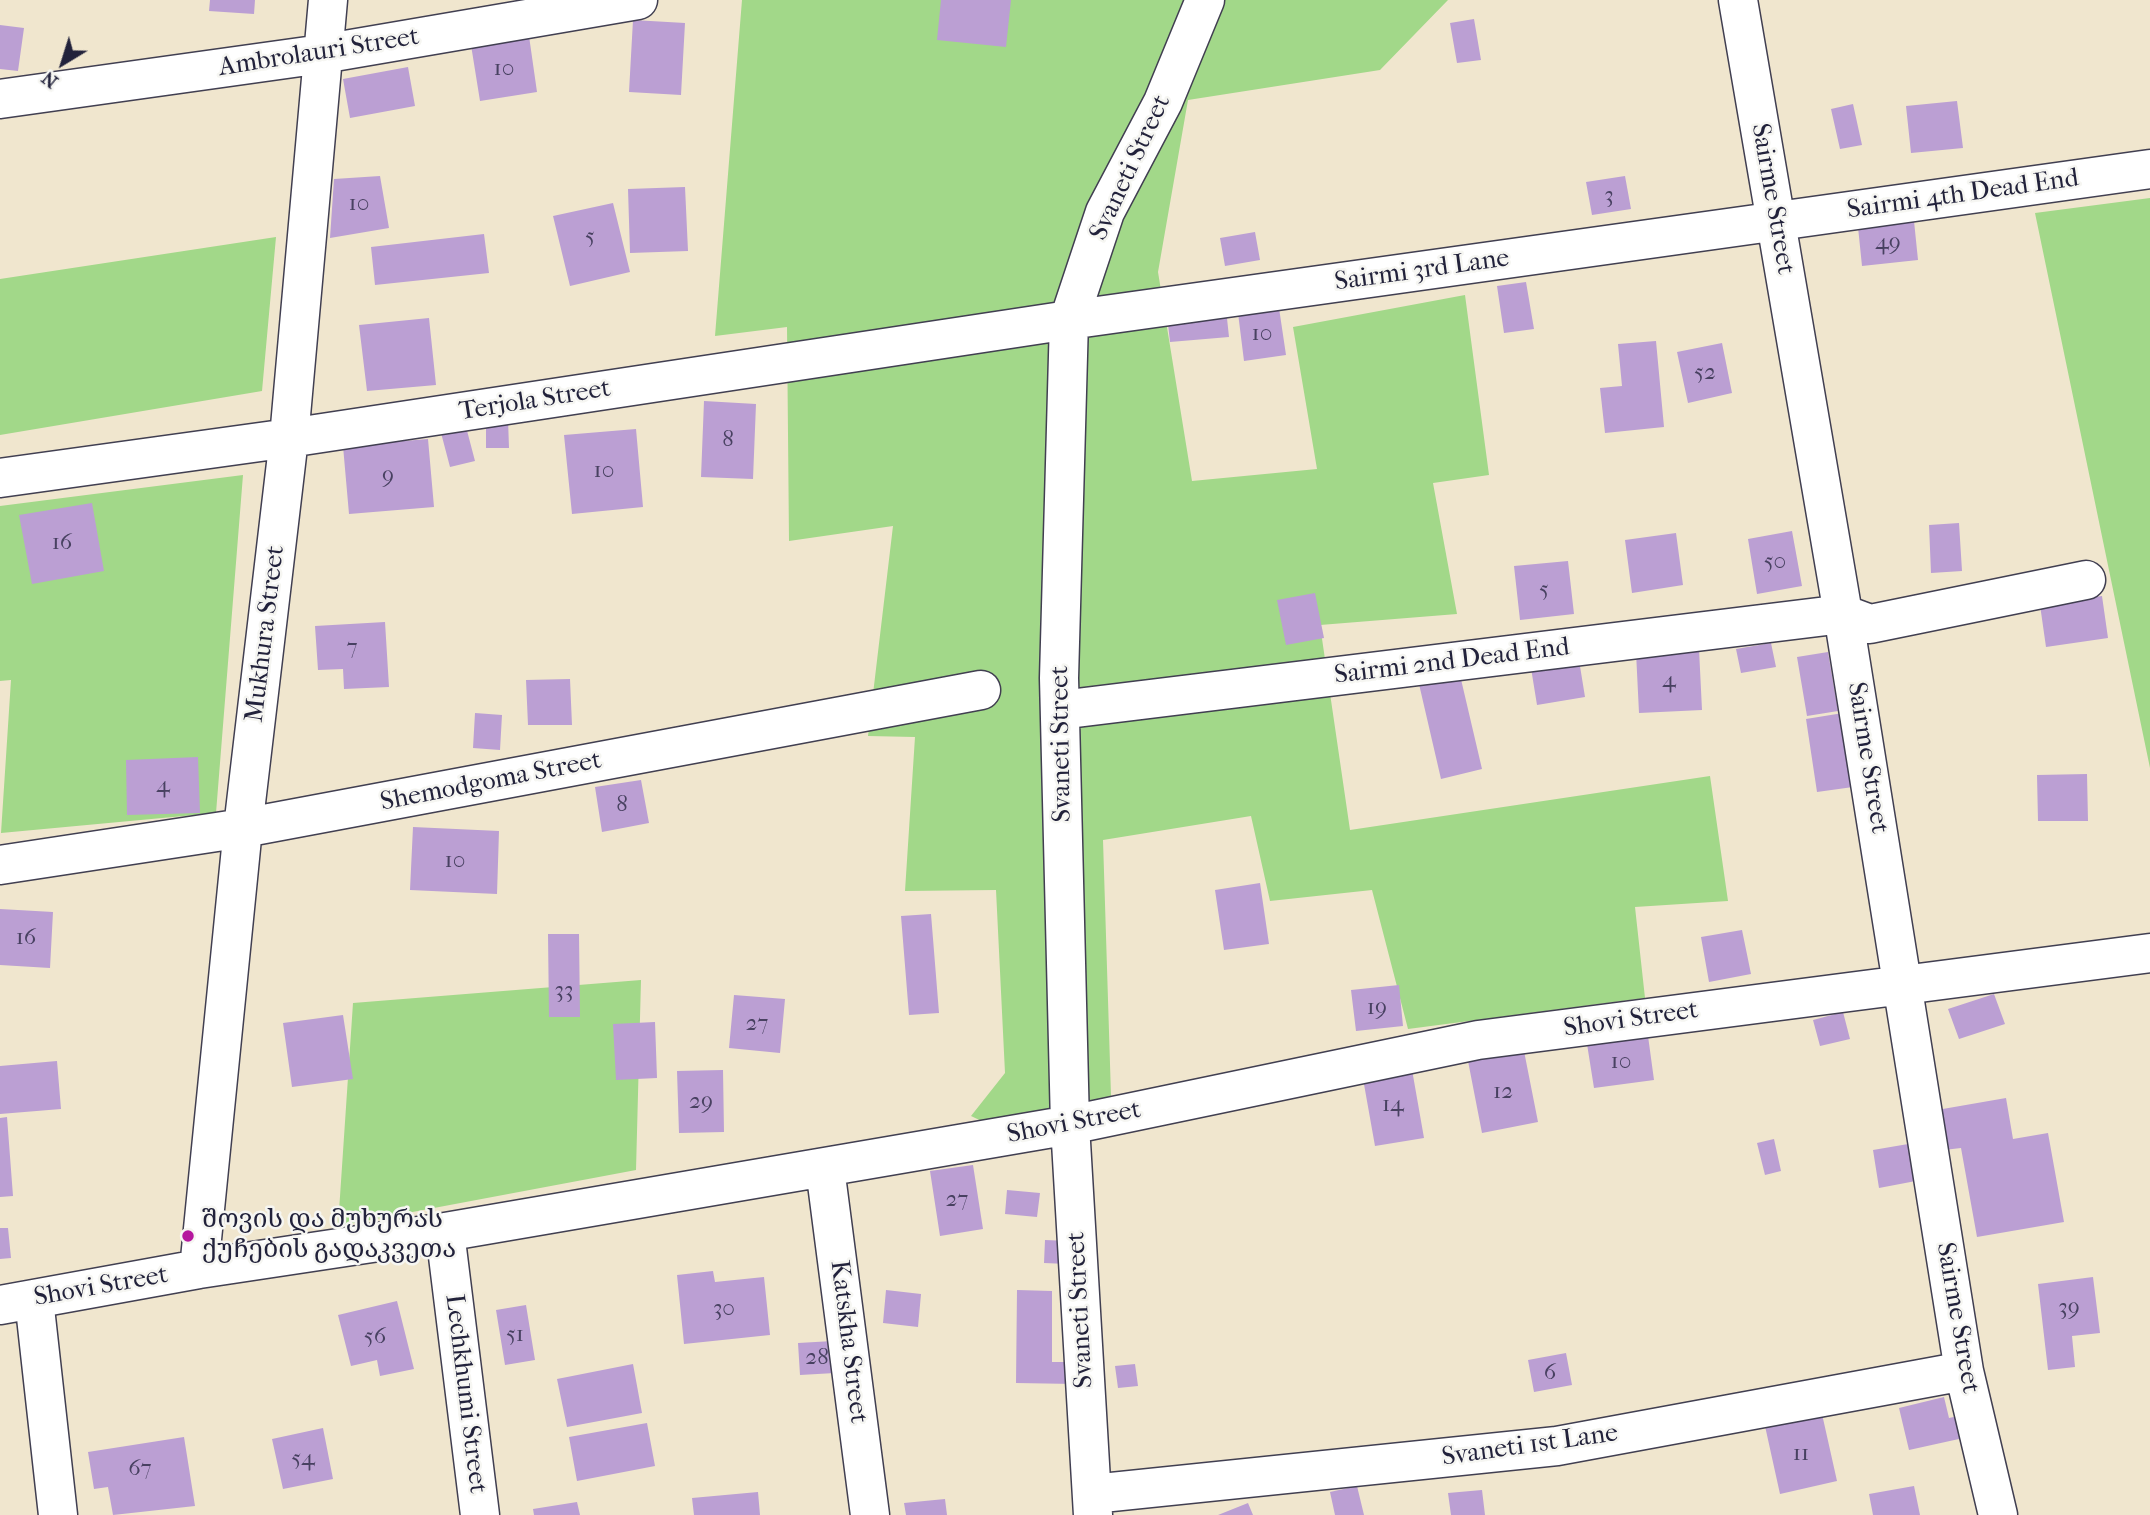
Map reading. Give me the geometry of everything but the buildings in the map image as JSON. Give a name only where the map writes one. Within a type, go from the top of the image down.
[{"type":"street","name":"Mukhura Street","points":[[199,1269],[243,828],[289,438],[328,0]]},
{"type":"street","name":"Ambrolauri Street","points":[[0,99],[322,54],[638,0]]},
{"type":"street","name":"Svaneti Street","points":[[1093,1504],[1070,1125],[1060,710],[1069,320],[1105,212],[1163,102],[1205,0]]},
{"type":"street","name":"Sairme Street","points":[[1738,0],[1843,614],[1964,1371],[1998,1515]]},
{"type":"street","name":"Sairmi 4th Dead End","points":[[1775,221],[2150,169]]},
{"type":"street","name":"Sairmi 3rd Lane","points":[[1069,320],[1775,221]]},
{"type":"street","name":"Terjola Street","points":[[0,478],[289,438],[1069,320]]},
{"type":"street","points":[[1843,614],[1870,624],[2086,579]]},
{"type":"street","name":"Sairmi 2nd Dead End","points":[[1060,710],[1843,614]]},
{"type":"street","name":"Shemodgoma Street","points":[[0,865],[243,828],[981,690]]},
{"type":"street","name":"Shovi Street","points":[[17,1302],[199,1269],[445,1232],[1070,1125],[1478,1040],[2150,953]]},
{"type":"street","name":"Katskha Street","points":[[825,1168],[870,1515]]},
{"type":"street","name":"Lechkhumi Street","points":[[445,1232],[480,1515]]},
{"type":"street","points":[[17,1302],[58,1515]]},
{"type":"street","name":"Svaneti 1st Lane","points":[[1093,1504],[1557,1446],[1964,1371]]},
{"type":"green space","points":[[742,0],[1448,0],[1380,70],[1188,100],[1158,272],[1192,481],[1317,469],[1293,327],[1465,295],[1489,475],[1433,483],[1457,614],[1320,625],[1350,830],[1710,776],[1728,901],[1635,907],[1645,998],[1408,1029],[1372,890],[1270,901],[1251,816],[1103,840],[1111,1096],[994,1127],[971,1116],[1005,1073],[996,890],[905,891],[915,737],[868,736],[893,526],[789,541],[787,327],[715,336]]},
{"type":"green space","points":[[2150,198],[2150,768],[2035,213]]},
{"type":"green space","points":[[276,237],[262,391],[0,435],[0,279]]},
{"type":"green space","points":[[243,475],[216,813],[1,833],[11,680],[0,681],[0,506]]},
{"type":"green space","points":[[641,980],[636,1170],[338,1226],[353,1003]]},
{"type":"place","name":"შოვის და მუხურას ქუჩების გადაკვეთა","points":[[188,1236]]}]
